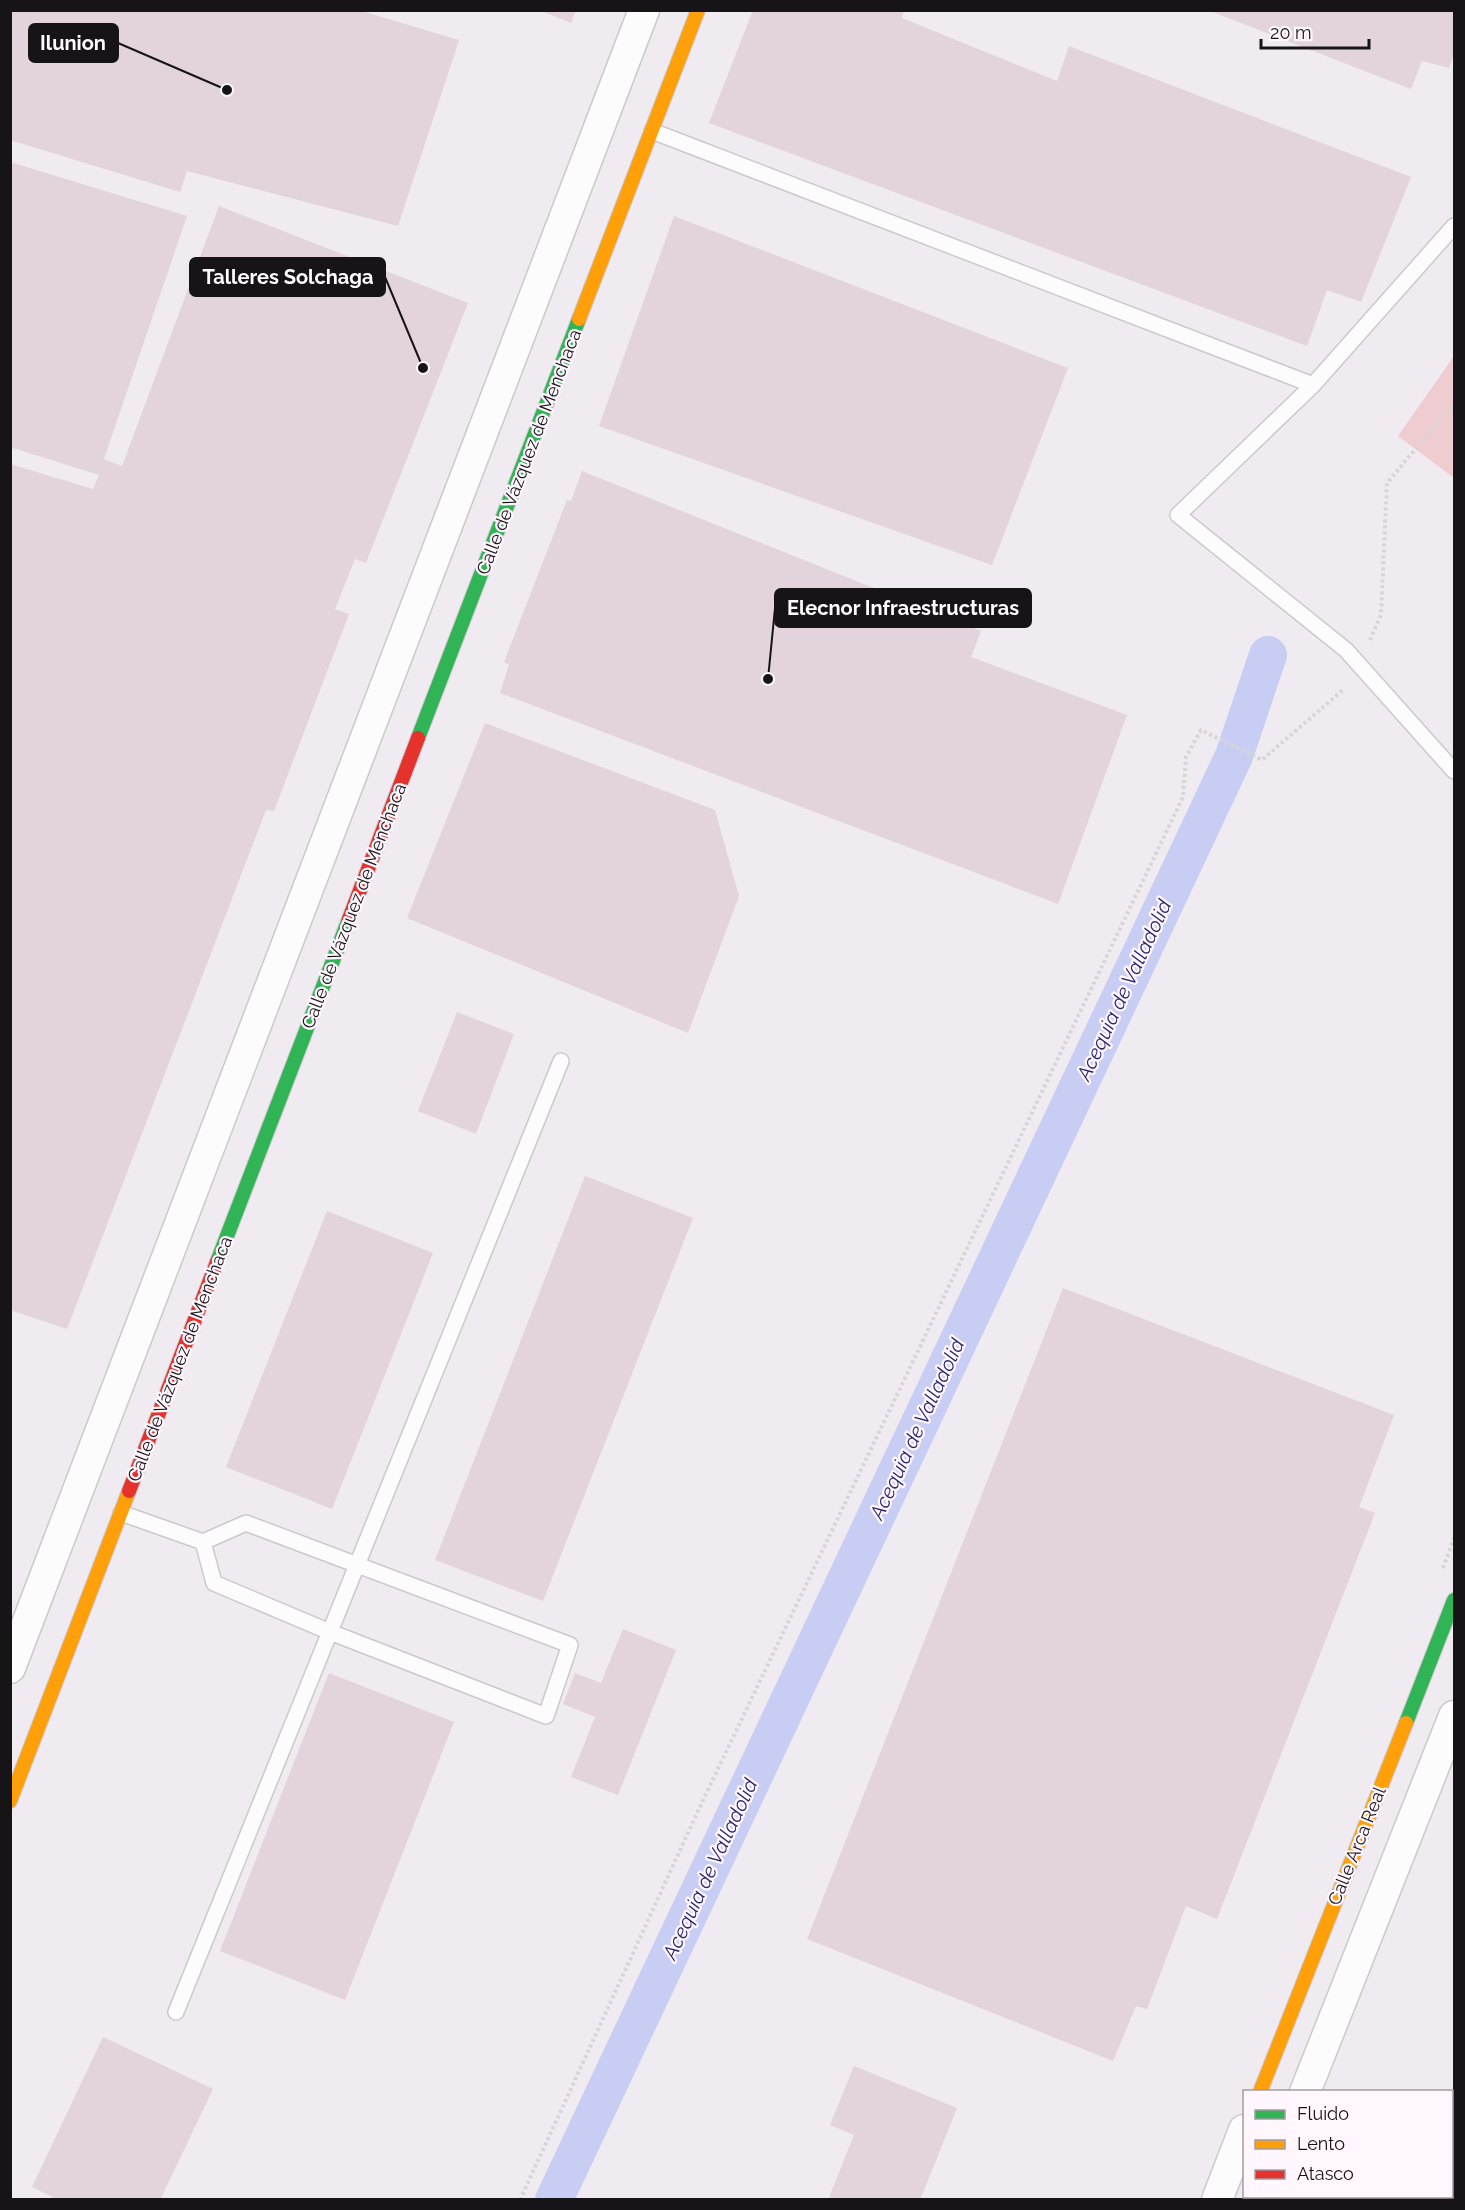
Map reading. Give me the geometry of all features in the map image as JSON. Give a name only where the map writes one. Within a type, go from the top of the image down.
[{"type":"street","points":[[10,1668],[644,10]]},
{"type":"street","name":"Calle de Vázquez de Menchaca","points":[[10,1801],[698,10]]},
{"type":"street","name":"Calle Arca Real","points":[[1260,2090],[1455,1600]]},
{"type":"street","points":[[1305,2090],[1455,1716]]},
{"type":"street","points":[[1217,2199],[1243,2135]]},
{"type":"lane","points":[[652,131],[1313,385]]},
{"type":"lane","points":[[1455,226],[1313,385],[1178,515],[1346,650],[1455,771]]},
{"type":"lane","points":[[176,2012],[561,1061]]},
{"type":"lane","points":[[121,1513],[203,1542],[246,1523],[570,1645],[546,1716],[330,1632],[214,1582],[203,1542]]},
{"type":"path","points":[[520,2199],[704,1798],[1183,797],[1186,757],[1201,730],[1262,760],[1347,686],[1381,615],[1388,483],[1455,403]]},
{"type":"shaded area","points":[[1454,356],[1454,478],[1398,436]]},
{"type":"building","points":[[10,10],[358,10],[459,40],[398,226],[187,171],[180,192],[10,140]]},
{"type":"building","points":[[539,10],[576,10],[571,23]]},
{"type":"building","points":[[753,10],[904,10],[902,18],[1057,81],[1069,46],[1411,177],[1361,302],[1327,290],[1307,346],[709,123]]},
{"type":"building","points":[[1454,10],[1454,54],[1449,68],[1422,61],[1411,89],[1210,11]]},
{"type":"building","points":[[10,162],[187,216],[104,459],[122,466],[219,206],[468,303],[366,563],[355,559],[335,609],[349,614],[274,811],[266,810],[67,1329],[10,1310],[10,464],[93,489],[99,475],[10,447]]},
{"type":"building","points":[[674,216],[1068,368],[992,565],[599,426]]},
{"type":"building","points":[[582,471],[981,631],[971,657],[1127,715],[1058,904],[500,693],[509,665],[504,662],[567,500],[571,501]]},
{"type":"building","points":[[485,723],[715,810],[739,896],[688,1033],[407,918]]},
{"type":"building","points":[[457,1012],[514,1034],[476,1134],[418,1111]]},
{"type":"building","points":[[585,1176],[693,1218],[543,1601],[435,1560]]},
{"type":"building","points":[[327,1211],[433,1253],[332,1509],[226,1467]]},
{"type":"building","points":[[1063,1288],[1394,1415],[1359,1507],[1375,1513],[1217,1919],[1186,1906],[1147,2009],[1136,2006],[1113,2061],[807,1939]]},
{"type":"building","points":[[623,1629],[676,1650],[618,1795],[571,1777],[595,1717],[563,1704],[575,1673],[601,1683]]},
{"type":"building","points":[[329,1673],[454,1722],[345,2000],[220,1951]]},
{"type":"building","points":[[103,2037],[213,2089],[160,2200],[58,2200],[32,2187]]},
{"type":"building","points":[[854,2066],[957,2108],[920,2200],[828,2200],[854,2135],[830,2125]]},
{"type":"waterway","name":"Acequia de Valladolid","points":[[554,2200],[1234,756],[1268,655]]},
{"type":"traffic: fast","points":[[418,738],[579,319]]},
{"type":"traffic: fast","points":[[217,1262],[349,919]]},
{"type":"traffic: fast","points":[[1406,1723],[1454,1600]]},
{"type":"traffic: slow","points":[[579,319],[698,10]]},
{"type":"traffic: slow","points":[[10,1801],[129,1491]]},
{"type":"traffic: slow","points":[[1261,2090],[1406,1723]]},
{"type":"traffic: jam","points":[[349,919],[418,738]]},
{"type":"traffic: jam","points":[[129,1491],[217,1262]]},
{"type":"place","name":"Ilunion","points":[[227,90]]},
{"type":"place","name":"Talleres Solchaga","points":[[423,368]]},
{"type":"place","name":"Elecnor Infraestructuras","points":[[768,679]]}]
